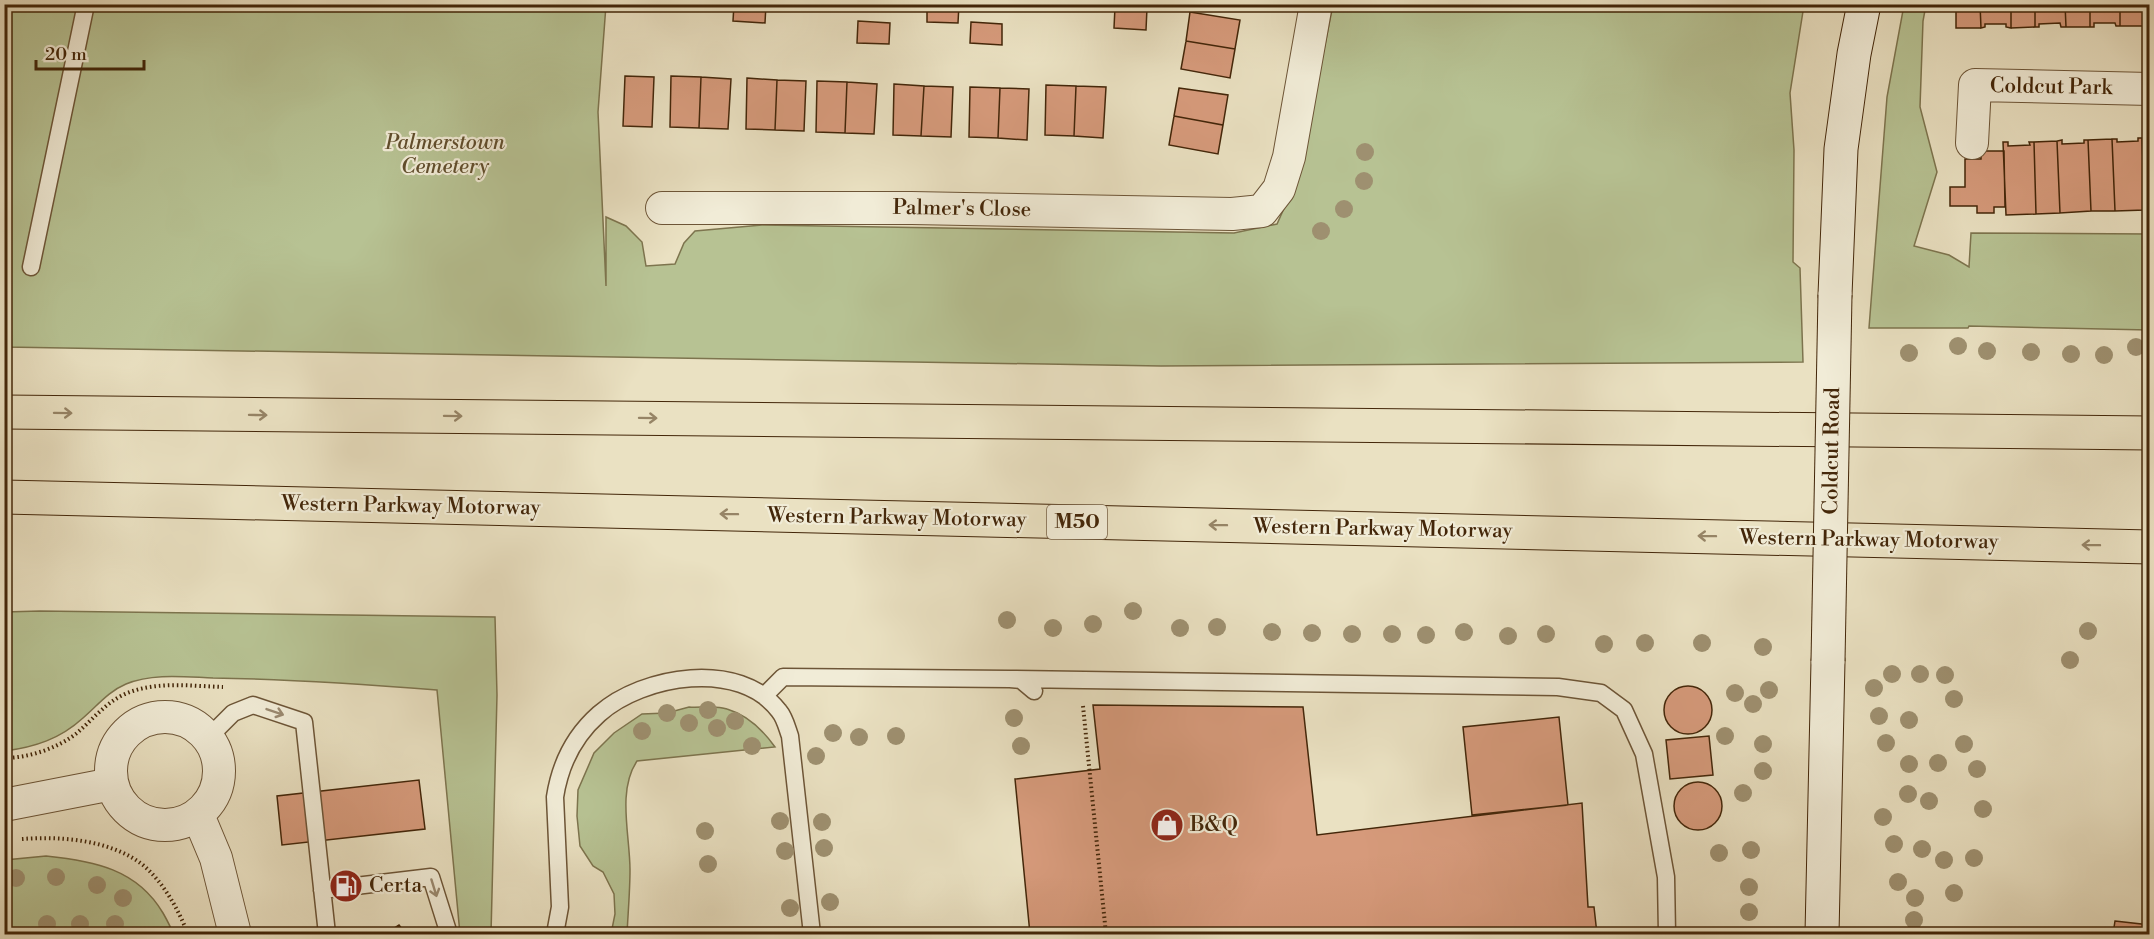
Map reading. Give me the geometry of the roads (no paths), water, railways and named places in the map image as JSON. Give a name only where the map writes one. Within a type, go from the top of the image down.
[{"type":"highway","points":[[4,412],[2150,433]]},
{"type":"highway","name":"Western Parkway Motorway","points":[[4,497],[2150,547]]},
{"type":"main road","name":"Coldcut Road","points":[[1822,934],[1835,295],[1841,149],[1854,54],[1864,4]]},
{"type":"street","name":"Palmer's Close","points":[[662,208],[912,208],[1232,214],[1262,211],[1279,189],[1289,157],[1317,4]]},
{"type":"street","name":"Coldcut Park","points":[[1972,143],[1975,86],[2150,89]]},
{"type":"street","points":[[164,717],[181,719],[196,726],[208,738],[216,753],[219,770],[217,787],[209,803],[198,815],[183,823],[166,826],[149,824],[135,817],[122,805],[112,784],[110,774],[112,756],[120,741],[132,728],[147,719],[164,717]]},
{"type":"street","points":[[4,805],[112,784]]},
{"type":"street","points":[[198,815],[216,858],[236,934]]},
{"type":"lane","points":[[30,267],[86,4]]},
{"type":"lane","points":[[764,696],[783,676],[1558,687],[1601,693],[1624,710],[1644,754],[1666,877],[1667,934]]},
{"type":"lane","points":[[555,934],[560,907],[555,797],[563,764],[585,728],[600,712],[632,692],[678,679],[722,680],[744,685],[764,696],[780,712],[790,736],[812,934]]},
{"type":"lane","points":[[1010,679],[1021,680],[1034,691]]},
{"type":"lane","points":[[208,738],[233,713],[253,705],[304,722],[327,934]]},
{"type":"lane","points":[[322,890],[431,877],[446,933]]},
{"type":"place","name":"B&Q","points":[[1167,825]]},
{"type":"place","name":"Certa","points":[[346,886]]},
{"type":"park label","name":"Palmerstown Cemetery","points":[[445,155]]}]
